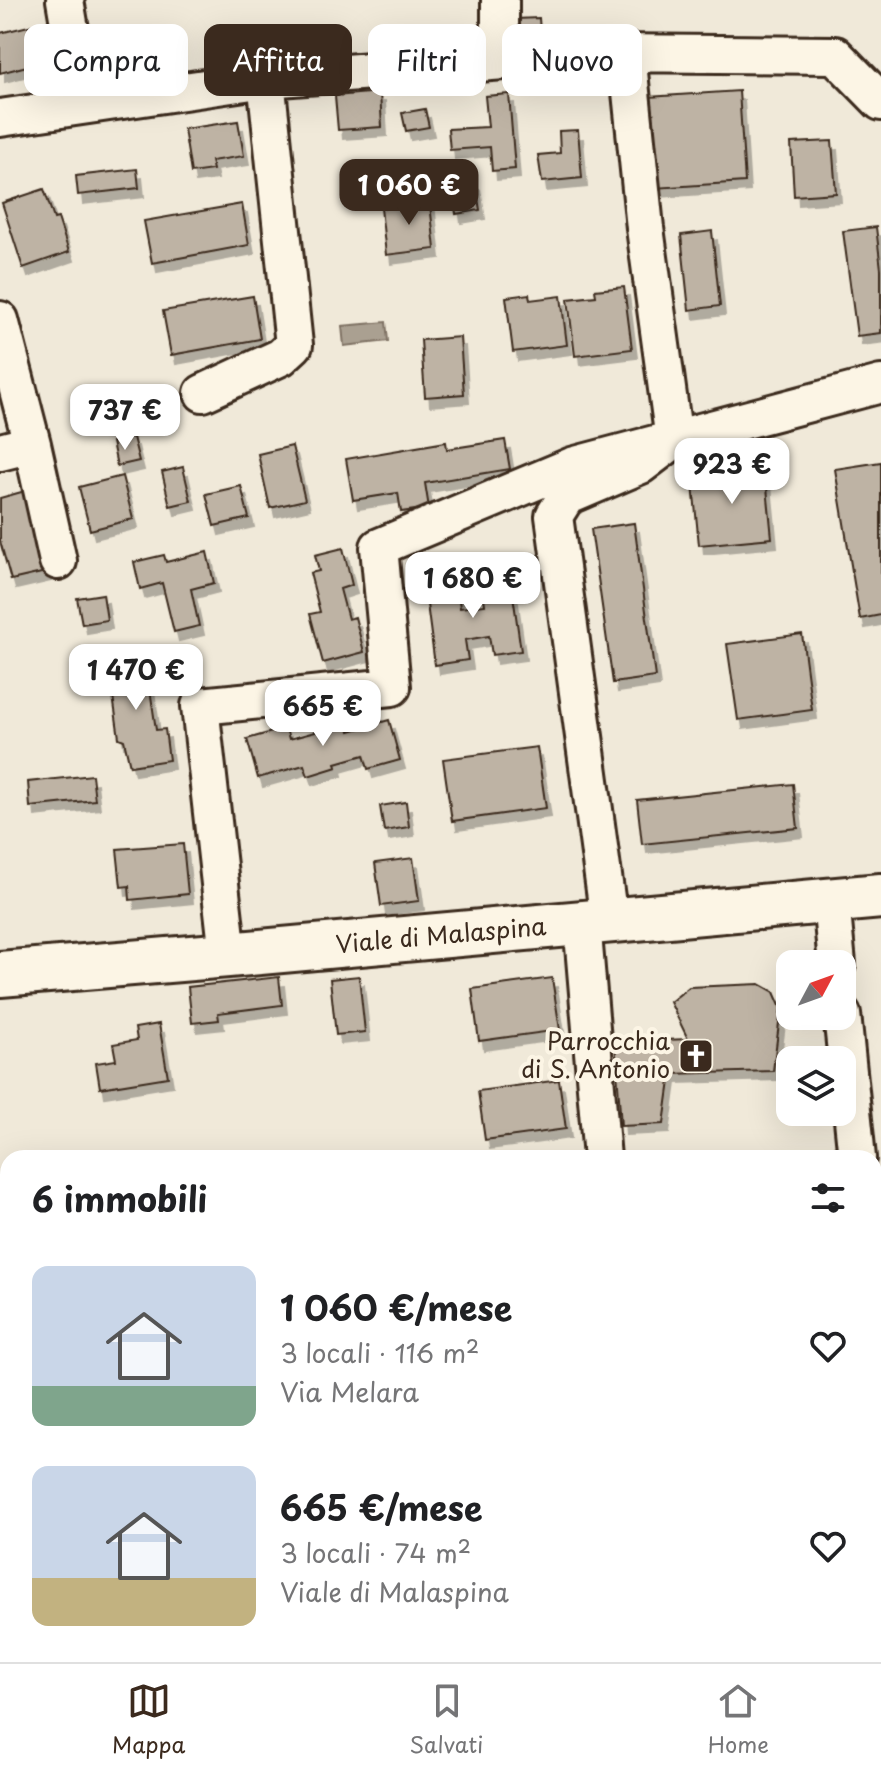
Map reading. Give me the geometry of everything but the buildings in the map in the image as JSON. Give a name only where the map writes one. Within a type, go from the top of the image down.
[{"type":"main road","name":"Viale di Malaspina","points":[[0,974],[881,896]]},
{"type":"street","points":[[65,0],[83,105]]},
{"type":"street","points":[[352,72],[500,61],[500,0]]},
{"type":"street","points":[[642,53],[835,55],[881,102]]},
{"type":"street","points":[[0,118],[204,88]]},
{"type":"street","points":[[203,393],[281,357],[294,345],[268,96]]},
{"type":"street","points":[[631,96],[645,228],[674,440]]},
{"type":"street","points":[[0,320],[16,448],[58,561]]},
{"type":"street","points":[[228,955],[200,706],[392,687],[379,547],[572,466],[881,384]]},
{"type":"street","points":[[602,1150],[596,921],[554,516],[566,497],[641,465],[674,440]]},
{"type":"street","points":[[831,901],[836,950]]},
{"type":"street","points":[[845,1030],[863,1134]]},
{"type":"shaded area","points":[[386,322],[388,341],[344,346],[342,326]]},
{"type":"place","name":"Parrocchia di S. Antonio","points":[[696,1056]]}]
